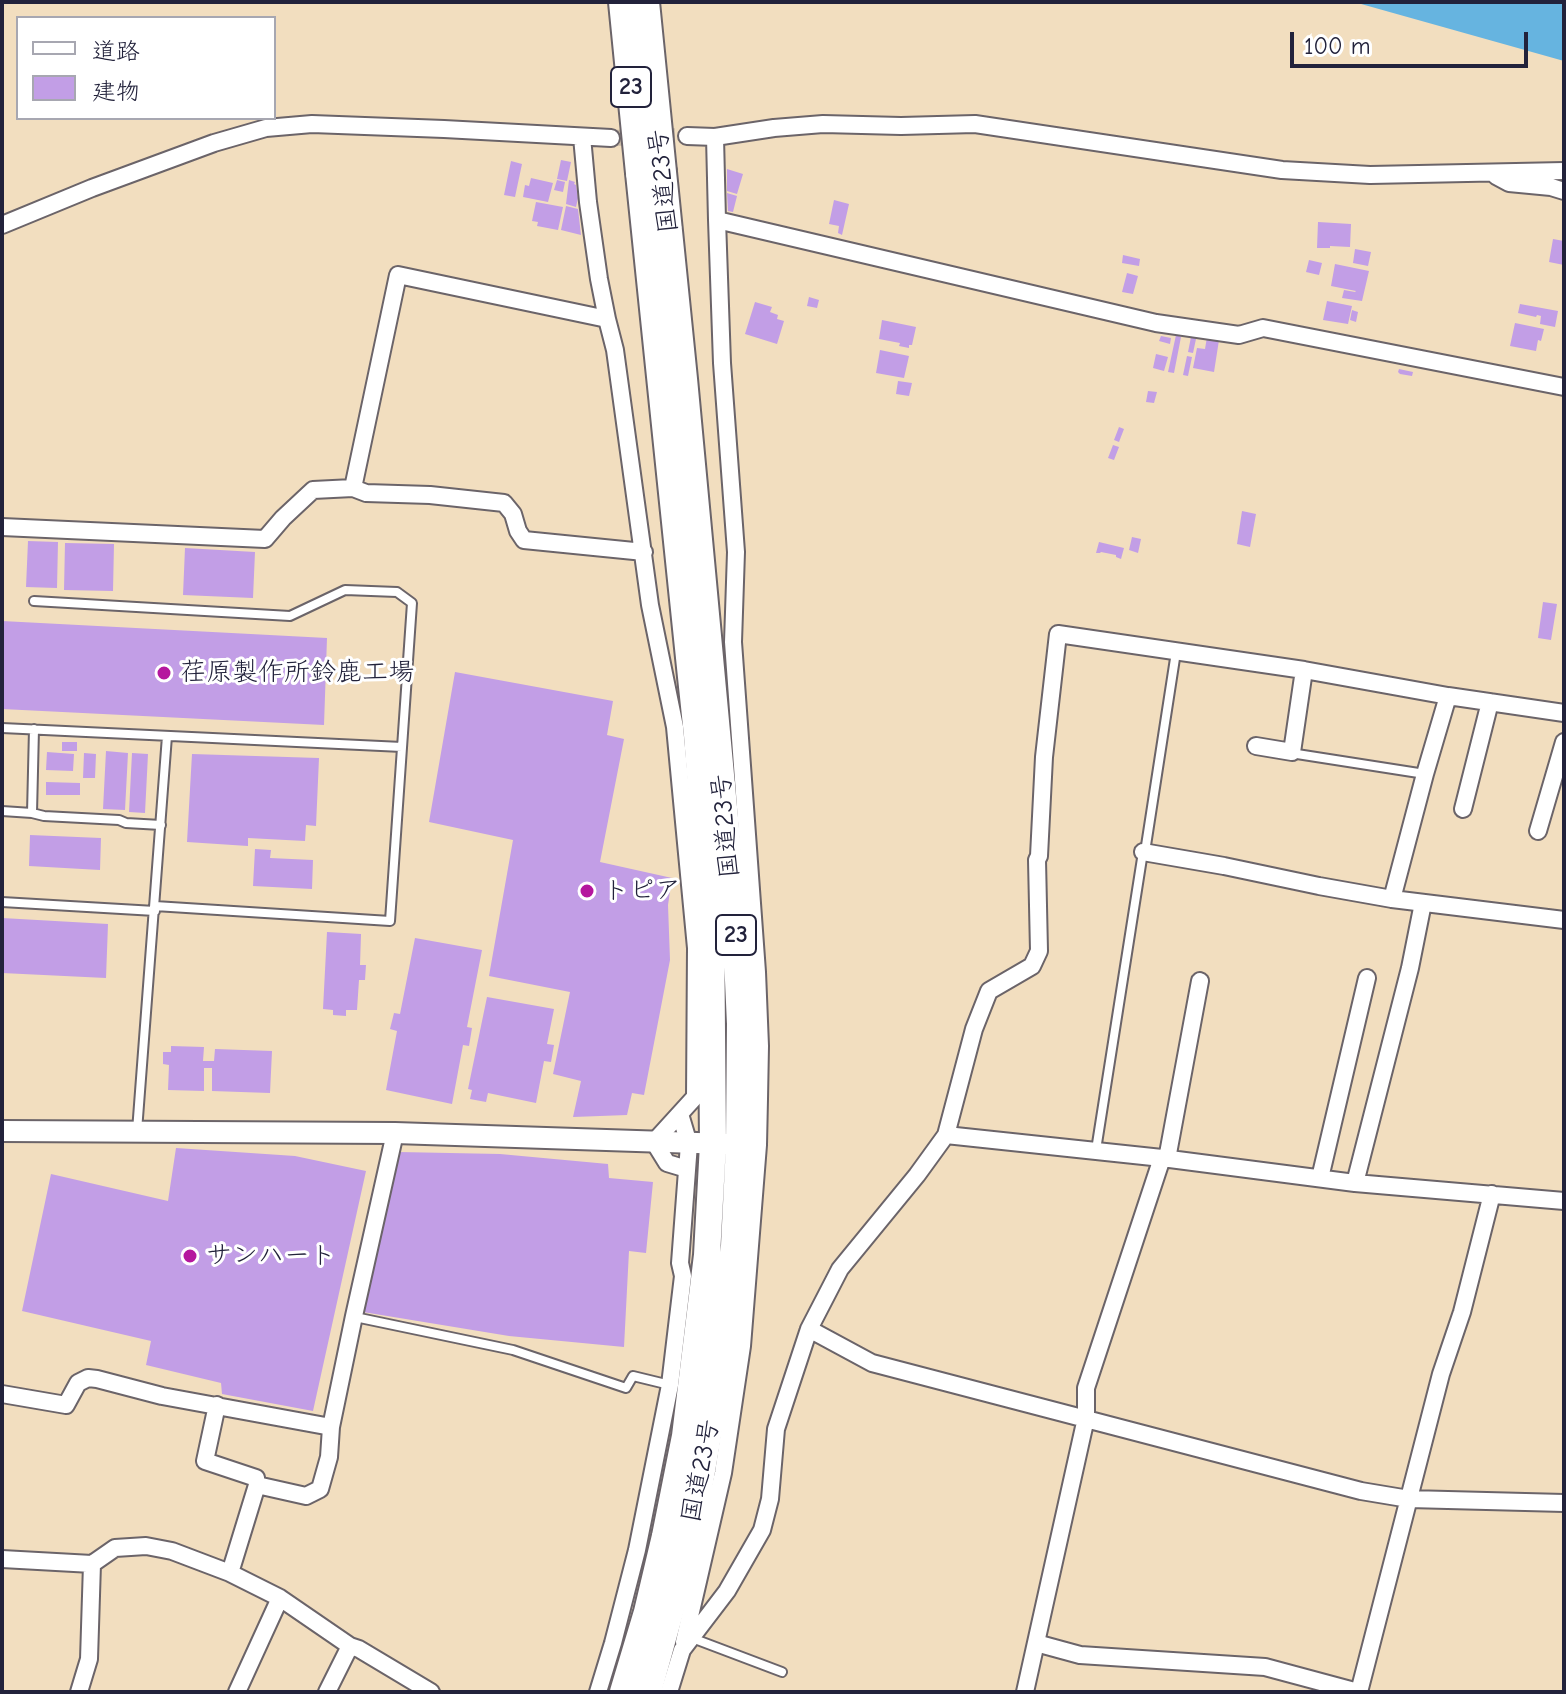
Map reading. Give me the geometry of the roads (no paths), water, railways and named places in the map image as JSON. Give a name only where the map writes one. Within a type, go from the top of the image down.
[{"type":"highway","name":"国道23号","points":[[622,2],[684,379],[736,936],[740,1024],[734,1246],[719,1371],[698,1494],[679,1580],[648,1692]]},
{"type":"highway","name":"国道23号","points":[[623,1692],[647,1612],[685,1436],[711,920],[651,172],[646,2]]},
{"type":"street","points":[[2,225],[214,143],[266,128],[312,124],[611,138]]},
{"type":"street","points":[[687,136],[715,137],[823,124],[975,124],[1282,170],[1370,175],[1564,171]]},
{"type":"street","points":[[582,137],[588,202],[615,350],[650,605],[675,727],[696,948],[695,1097],[654,1142]]},
{"type":"street","points":[[669,1692],[687,1644],[723,1473],[742,1346],[758,1145],[760,1046],[757,972],[733,642],[736,552],[722,363],[715,137]]},
{"type":"street","points":[[1490,173],[1509,183],[1564,191]]},
{"type":"street","points":[[717,220],[1156,323],[1239,335],[1263,328],[1564,387]]},
{"type":"street","points":[[353,488],[398,275],[607,319]]},
{"type":"street","points":[[2,527],[265,539],[313,490],[353,488],[366,493],[430,495],[504,503],[513,514],[524,540],[644,552]]},
{"type":"street","points":[[687,1644],[727,1591],[762,1530],[770,1499],[776,1429],[809,1329],[840,1269],[946,1135],[974,1029],[989,991],[1032,966],[1039,951],[1037,860],[1044,757],[1058,634],[1564,713]]},
{"type":"street","points":[[1256,746],[1292,752],[1304,670]]},
{"type":"street","points":[[1392,899],[1448,696]]},
{"type":"street","points":[[1463,809],[1490,702]]},
{"type":"street","points":[[1538,831],[1564,742]]},
{"type":"street","points":[[1144,852],[1392,899],[1564,920]]},
{"type":"street","points":[[1355,1183],[1410,968],[1423,903]]},
{"type":"street","points":[[1320,1178],[1367,978]]},
{"type":"street","points":[[1025,1692],[1086,1418],[1086,1388],[1164,1159],[1200,981]]},
{"type":"street","points":[[680,1114],[701,1144]]},
{"type":"street","points":[[2,1131],[395,1133],[739,1145]]},
{"type":"street","points":[[257,1485],[306,1496],[320,1489],[395,1133]]},
{"type":"street","points":[[946,1135],[1355,1183],[1564,1201]]},
{"type":"street","points":[[654,1142],[667,1163],[687,1169]]},
{"type":"street","points":[[598,1692],[637,1550],[679,1326],[694,1277],[680,1263],[687,1169],[701,1144]]},
{"type":"street","points":[[1036,1643],[1080,1655],[1265,1667],[1358,1692],[1441,1374],[1462,1312],[1492,1194]]},
{"type":"street","points":[[809,1329],[872,1363],[1346,1487],[1409,1499],[1564,1503]]},
{"type":"street","points":[[2,1394],[66,1405],[78,1383],[88,1378],[162,1396],[331,1427]]},
{"type":"street","points":[[217,1405],[205,1461],[256,1478],[257,1485],[230,1573]]},
{"type":"street","points":[[2,1559],[92,1564],[115,1548],[146,1546],[172,1551],[230,1573],[280,1598],[350,1646],[431,1692]]},
{"type":"street","points":[[79,1692],[89,1659],[92,1564]]},
{"type":"street","points":[[237,1692],[280,1598]]},
{"type":"street","points":[[327,1692],[350,1646]]},
{"type":"lane","points":[[2,902],[390,921],[412,603],[397,592],[345,590],[290,616],[34,601]]},
{"type":"lane","points":[[1096,1151],[1176,652]]},
{"type":"lane","points":[[2,728],[402,747]]},
{"type":"lane","points":[[32,813],[34,729]]},
{"type":"lane","points":[[137,1132],[167,736]]},
{"type":"lane","points":[[1292,752],[1425,774]]},
{"type":"lane","points":[[2,811],[161,825]]},
{"type":"lane","points":[[354,1316],[513,1350],[626,1388],[633,1376],[670,1385]]},
{"type":"lane","points":[[687,1644],[782,1672]]},
{"type":"water","points":[[1354,2],[1564,2],[1564,61]]},
{"type":"tunnel","points":[[611,138],[687,136]]},
{"type":"place","name":"荏原製作所鈴鹿工場","points":[[164,673]]},
{"type":"place","name":"トピア","points":[[587,891]]},
{"type":"place","name":"サンハート","points":[[190,1256]]}]
